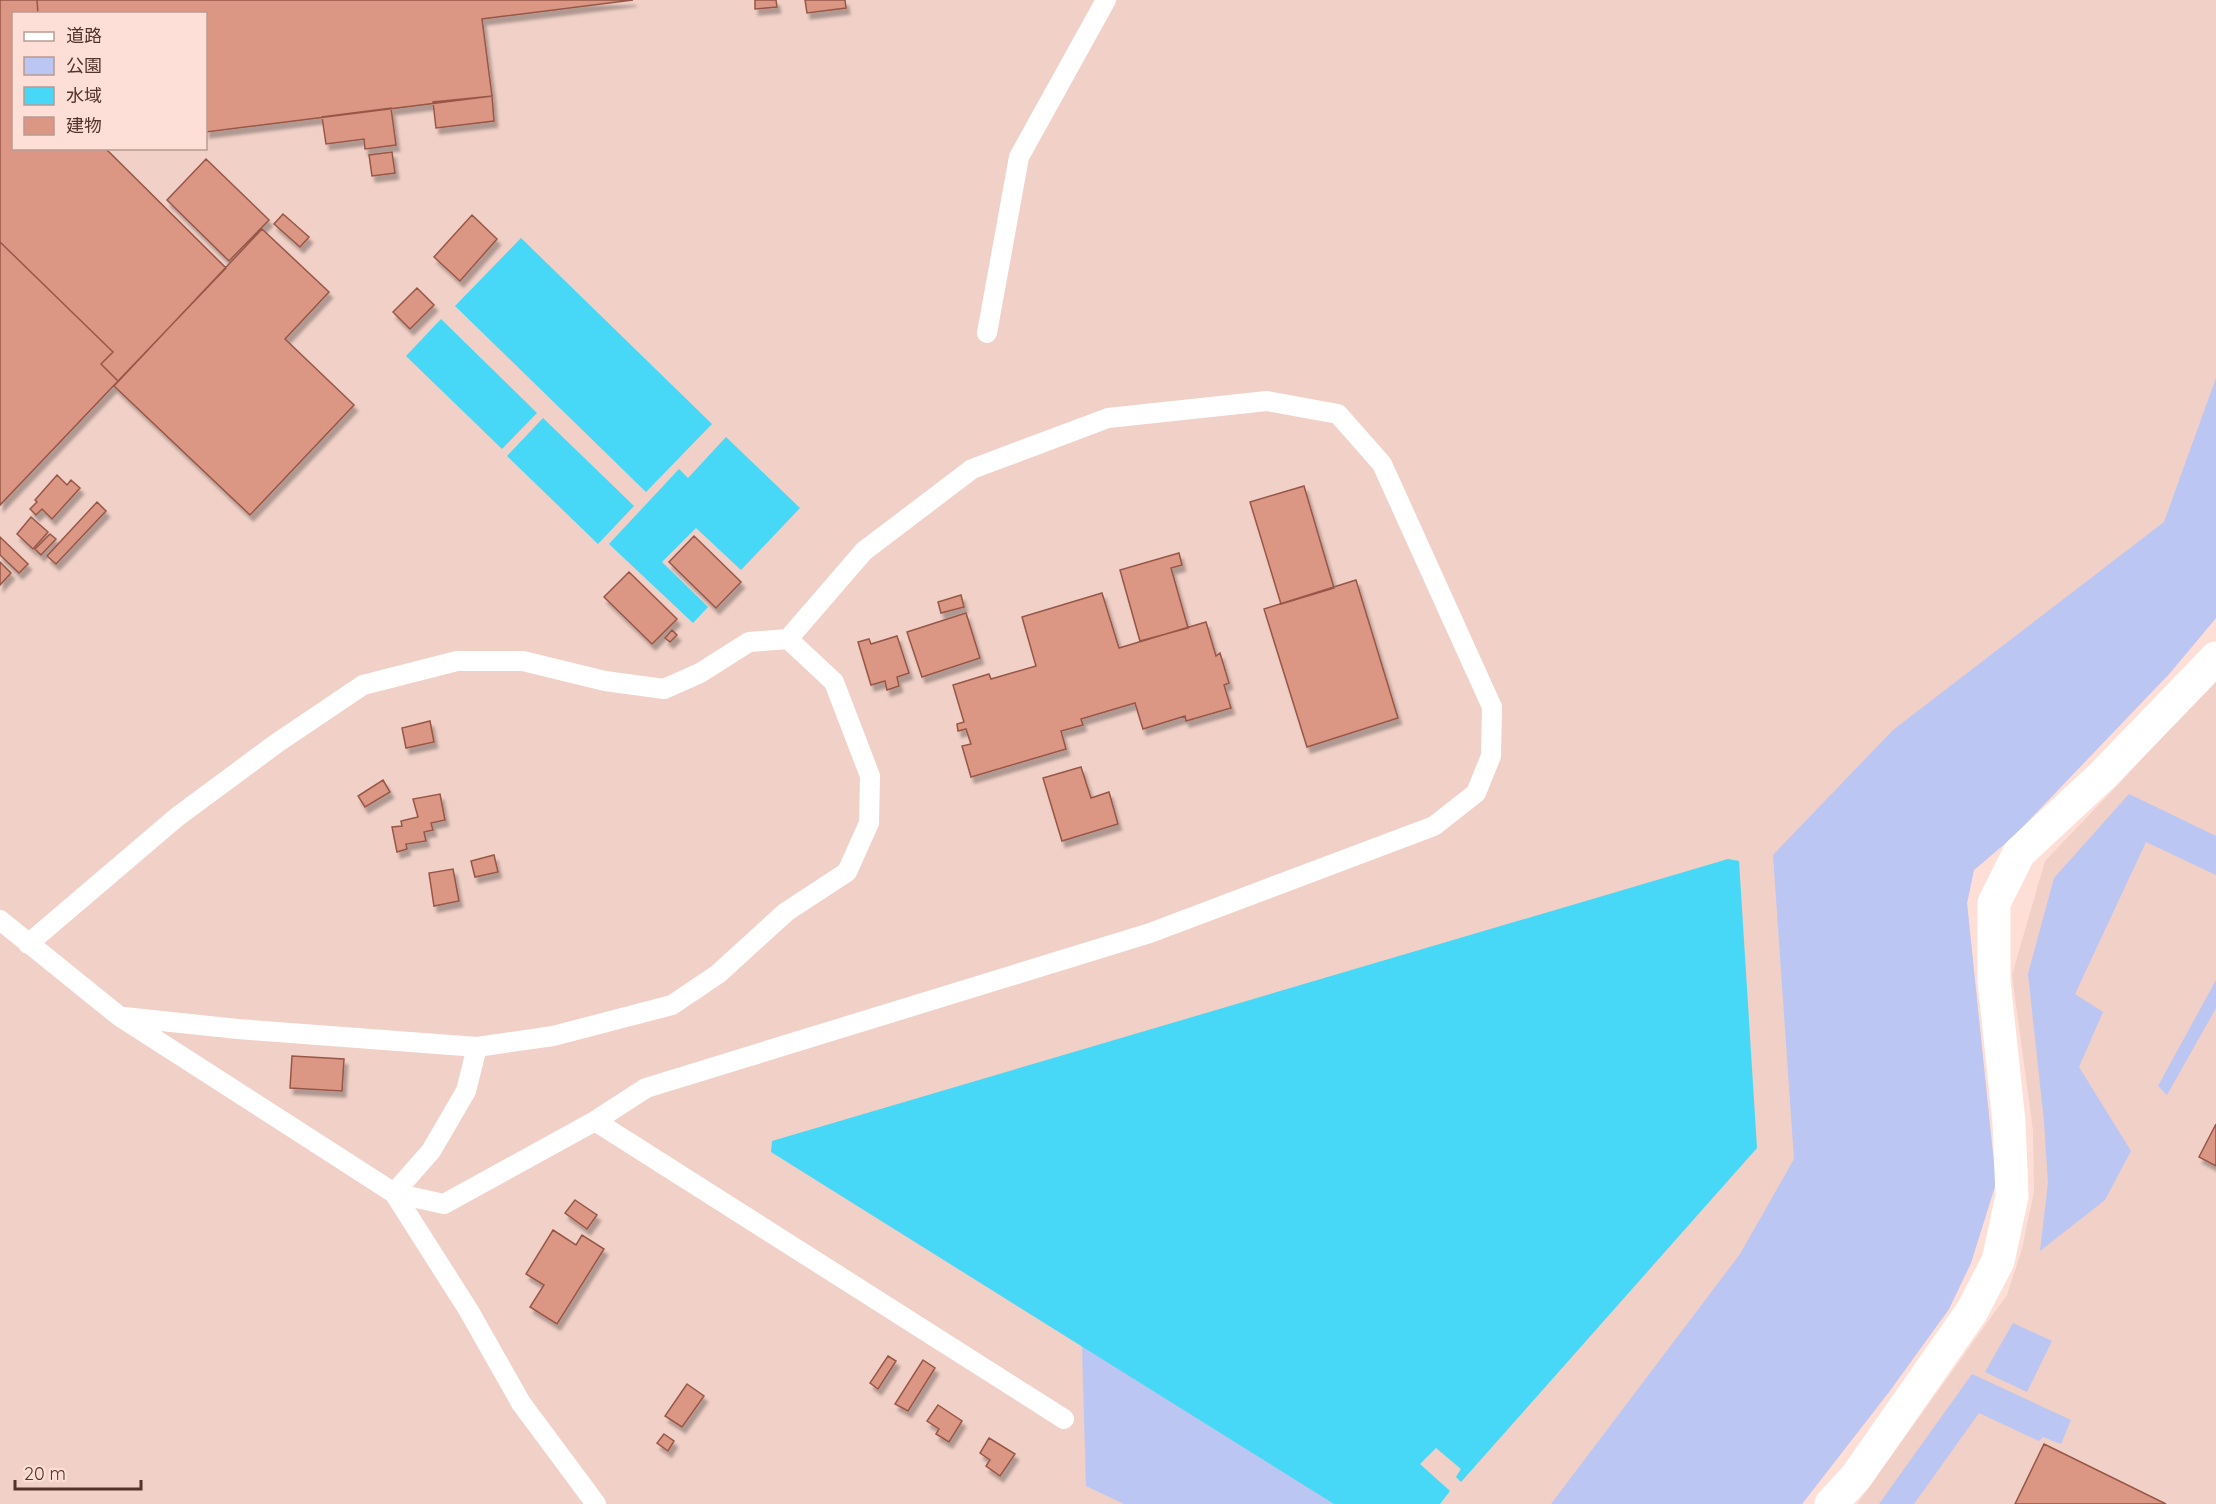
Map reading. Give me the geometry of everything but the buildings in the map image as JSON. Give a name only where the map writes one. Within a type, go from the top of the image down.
[{"type":"street","points":[[1831,1504],[1856,1477],[1972,1311],[1998,1261],[2012,1196],[2009,1122],[1994,981],[1994,903],[2019,853],[2103,775],[2216,658]]},
{"type":"lane","points":[[987,333],[1019,157],[1106,0]]},
{"type":"lane","points":[[3,928],[28,944],[119,1016],[394,1193],[444,1204],[595,1120],[646,1088],[1150,933],[1434,826],[1476,793],[1491,756],[1492,707],[1382,464],[1338,414],[1267,401],[1108,418],[972,469],[864,551],[788,639],[749,642],[700,672],[664,689],[605,681],[523,662],[457,661],[363,685],[277,743],[177,817],[28,944]]},
{"type":"lane","points":[[119,1016],[238,1029],[477,1047],[553,1036],[672,1005],[718,974],[786,912],[847,872],[869,822],[870,776],[834,682],[788,639]]},
{"type":"lane","points":[[394,1193],[431,1151],[466,1091],[477,1047]]},
{"type":"lane","points":[[595,1120],[1064,1419]]},
{"type":"lane","points":[[394,1193],[469,1311],[522,1403],[596,1504]]},
{"type":"shaded area","points":[[0,0],[2216,0],[2216,618],[2170,673],[2014,836],[1974,870],[1967,903],[1996,1183],[1971,1263],[1949,1309],[1889,1392],[1802,1504],[0,1504]]},
{"type":"shaded area","points":[[2216,678],[2216,1504],[1857,1504],[2007,1295],[2022,1249],[2034,1191],[2033,1131],[2012,975],[2045,861]]},
{"type":"green space","points":[[2216,378],[2216,618],[2170,673],[2014,836],[1974,870],[1967,903],[1996,1183],[1971,1263],[1949,1309],[1889,1392],[1802,1504],[1551,1504],[1740,1254],[1794,1159],[1773,855],[1893,730],[2164,522]]},
{"type":"green space","points":[[2129,794],[2216,836],[2216,875],[2146,842],[2075,994],[2103,1012],[2079,1067],[2131,1151],[2105,1200],[2040,1251],[2048,1183],[2044,1121],[2028,974],[2054,878]]},
{"type":"green space","points":[[2216,980],[2216,1008],[2167,1095],[2158,1086]]},
{"type":"green space","points":[[2013,1323],[2052,1341],[2027,1392],[1985,1372]]},
{"type":"green space","points":[[1082,1346],[1334,1504],[1124,1504],[1086,1486]]},
{"type":"green space","points":[[1972,1374],[2071,1420],[2061,1444],[2043,1437],[2039,1441],[1979,1413],[1914,1504],[1879,1504]]},
{"type":"water","points":[[521,238],[712,424],[646,492],[455,306]]},
{"type":"water","points":[[441,319],[537,413],[502,449],[406,356]]},
{"type":"water","points":[[543,418],[634,506],[598,544],[507,456]]},
{"type":"water","points":[[726,437],[800,508],[741,570],[696,528],[662,562],[708,607],[693,623],[609,544],[679,469],[688,478]]},
{"type":"water","points":[[1728,859],[1739,861],[1757,1148],[1461,1482],[1456,1477],[1461,1469],[1436,1448],[1420,1464],[1450,1491],[1440,1504],[1334,1504],[771,1152],[772,1141]]}]
